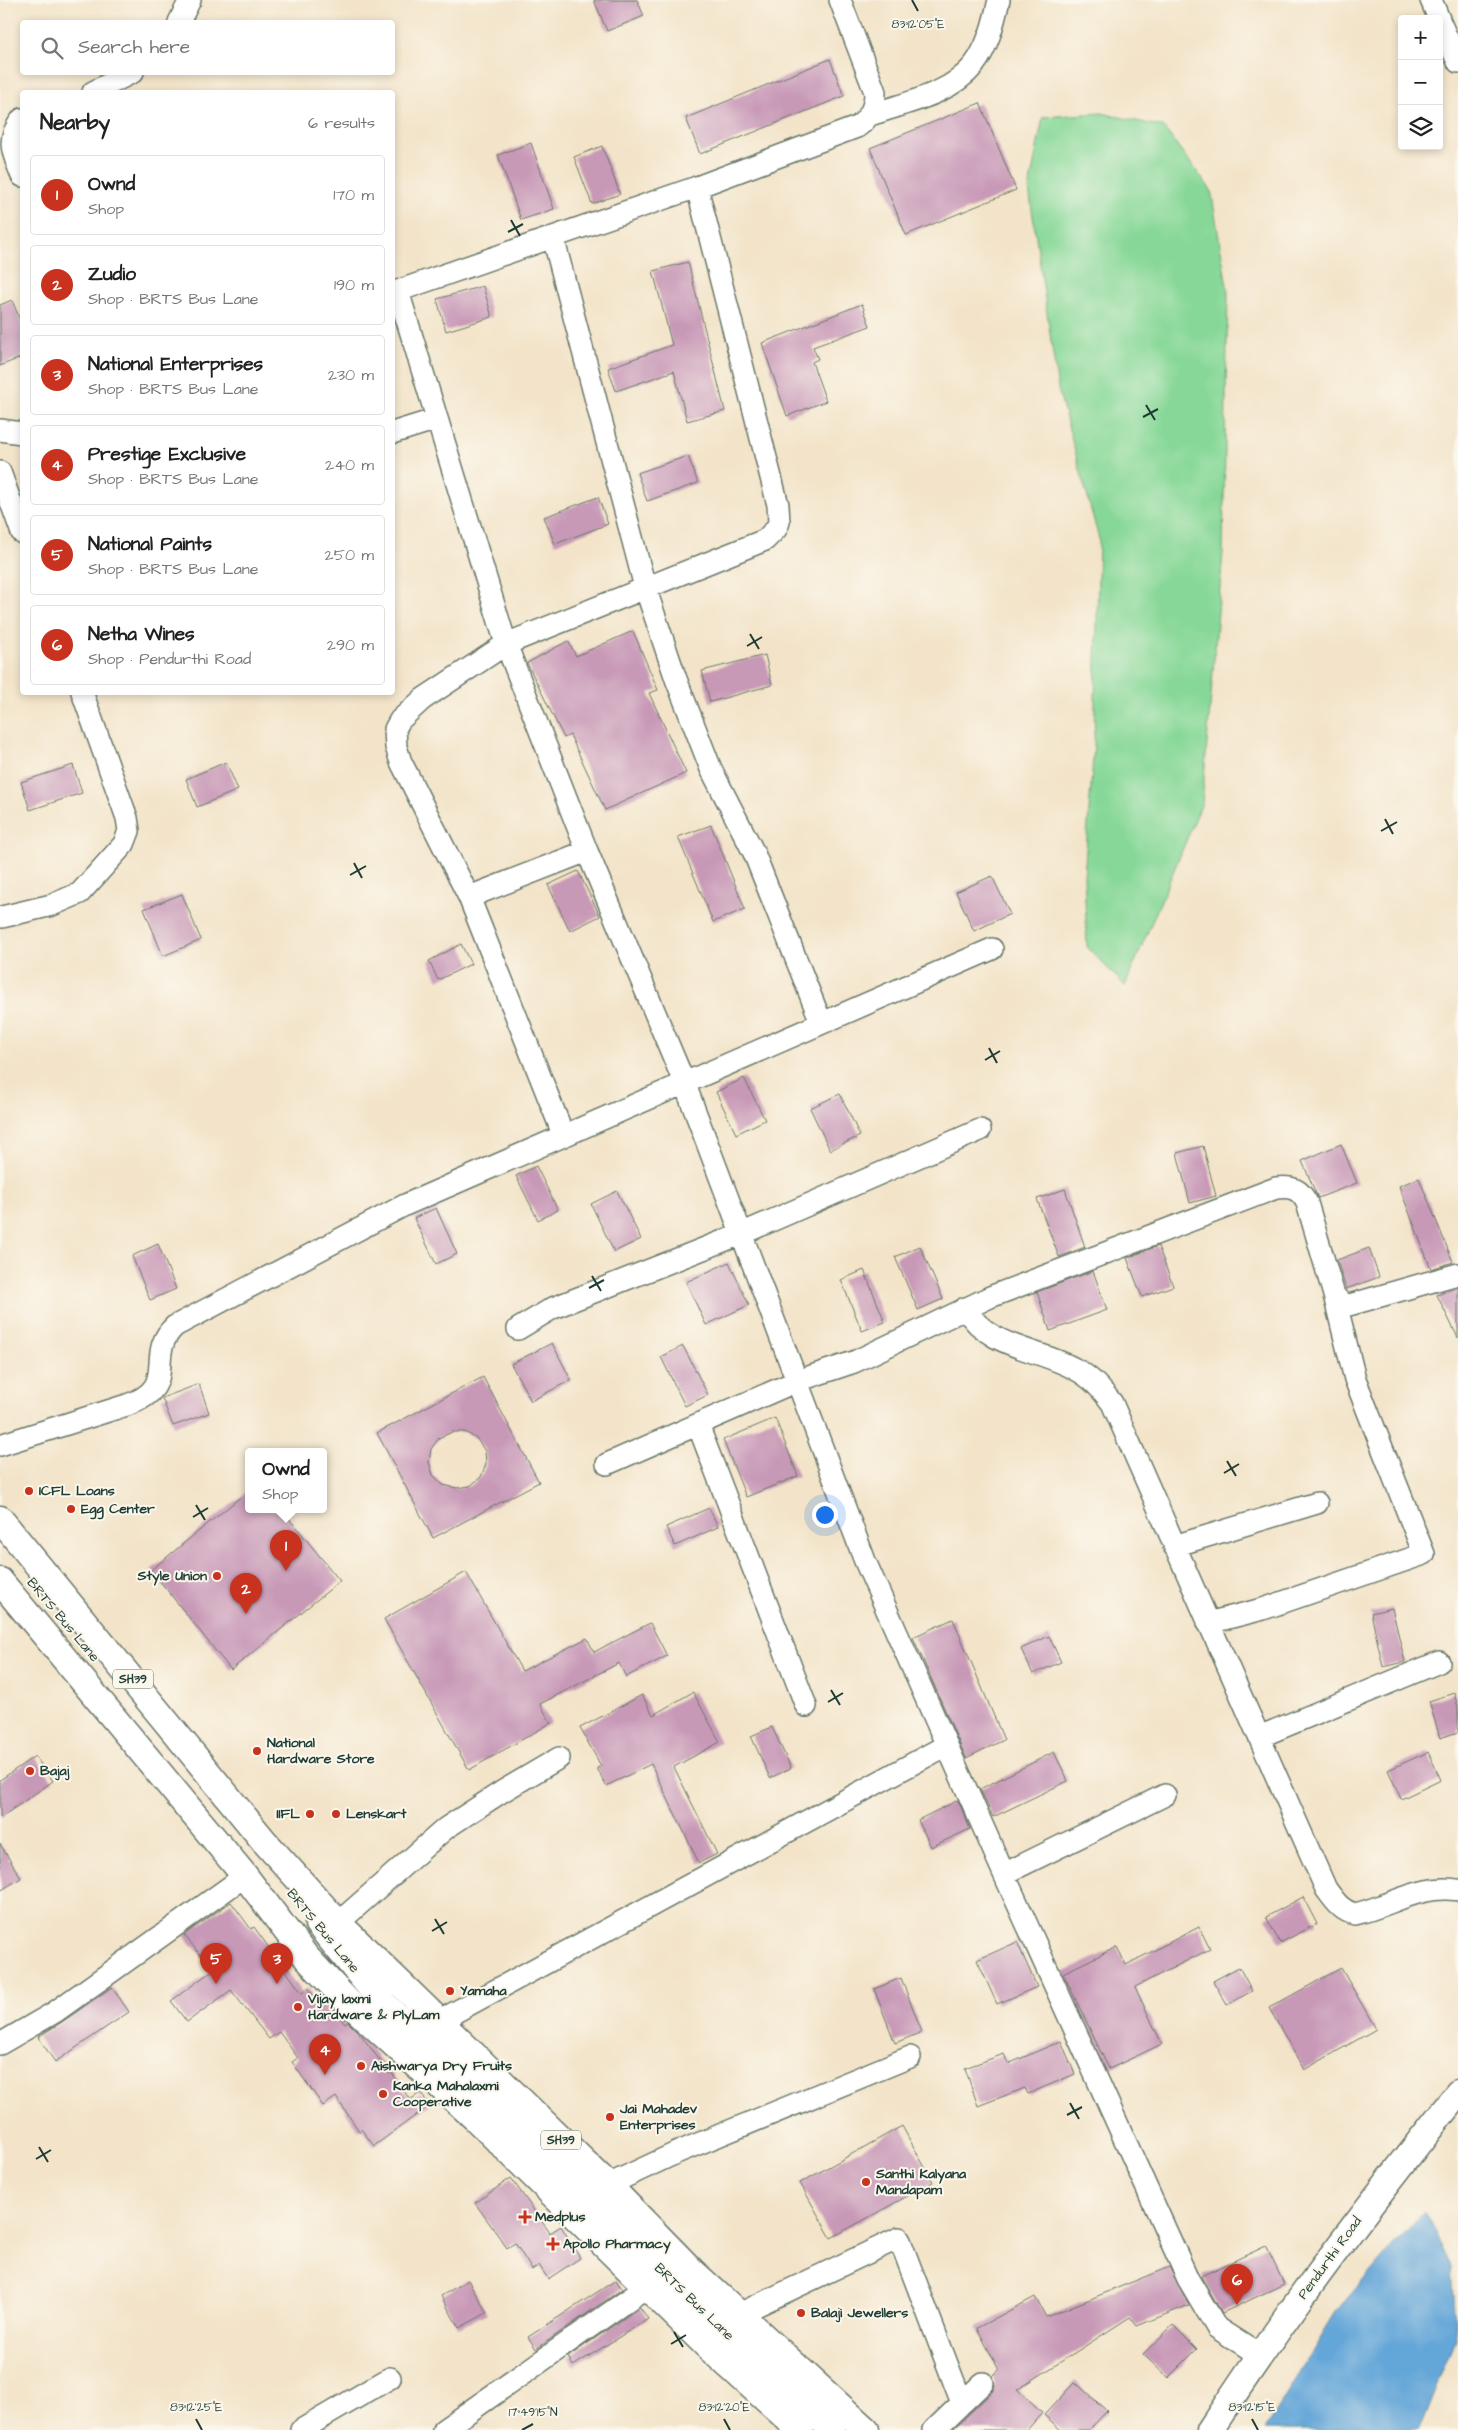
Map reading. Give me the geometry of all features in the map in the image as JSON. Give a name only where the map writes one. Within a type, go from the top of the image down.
[{"type":"main road","name":"SH39","points":[[0,1519],[264,1841],[338,1923],[608,2185],[693,2272],[866,2430]]},
{"type":"main road","name":"BRTS Bus Lane","points":[[0,1545],[384,2004],[706,2315],[832,2430]]},
{"type":"main road","name":"SH39","points":[[0,1581],[245,1876],[307,1958],[350,2004],[475,2118],[707,2346],[800,2430]]},
{"type":"main road","name":"Pendurthi Road","points":[[1210,2430],[1259,2355],[1370,2203],[1458,2093]]},
{"type":"street","points":[[180,20],[190,0]]},
{"type":"street","points":[[840,0],[874,85],[875,102],[865,122],[848,132],[697,187],[395,292],[437,419],[506,644],[587,850],[684,1082],[865,1561],[1004,1874],[1199,2300],[1217,2328],[1259,2355]]},
{"type":"street","points":[[870,115],[941,90],[963,75],[974,65],[986,45],[999,0]]},
{"type":"street","points":[[1431,0],[1437,15]]},
{"type":"street","points":[[1443,28],[1458,62]]},
{"type":"street","points":[[97,90],[127,75]]},
{"type":"street","points":[[20,122],[15,128],[11,140],[20,171]]},
{"type":"street","points":[[563,1134],[470,897],[402,762],[396,747],[395,729],[400,720],[423,698],[506,644],[645,587],[758,544],[772,534],[779,522],[778,505],[697,187]]},
{"type":"street","points":[[552,237],[645,587],[676,679],[711,769],[754,853],[821,1022]]},
{"type":"street","points":[[395,431],[437,419]]},
{"type":"street","points":[[0,430],[20,433]]},
{"type":"street","points":[[0,472],[20,528]]},
{"type":"street","points":[[2,917],[52,905],[80,893],[124,844],[128,831],[127,818],[83,695]]},
{"type":"street","points":[[470,897],[587,850]]},
{"type":"street","points":[[0,1445],[137,1402],[154,1389],[158,1382],[163,1340],[175,1326],[405,1204],[992,949]]},
{"type":"street","points":[[518,1329],[553,1308],[741,1234],[980,1130]]},
{"type":"street","points":[[607,1464],[798,1381],[854,1362],[965,1308],[1099,1254],[1267,1191],[1288,1187],[1302,1194],[1307,1203],[1334,1294],[1355,1379],[1424,1554],[1263,1609],[1208,1623]]},
{"type":"street","points":[[1334,1294],[1341,1303],[1349,1305],[1458,1274]]},
{"type":"street","points":[[965,1308],[972,1320],[988,1334],[1074,1368],[1094,1382],[1112,1403],[1326,1889],[1336,1904],[1346,1912],[1355,1914],[1366,1912],[1425,1890],[1442,1888],[1458,1890]]},
{"type":"street","points":[[698,1425],[806,1706]]},
{"type":"street","points":[[1174,1546],[1317,1503]]},
{"type":"street","points":[[1259,1737],[1439,1662]]},
{"type":"street","points":[[439,2021],[947,1745]]},
{"type":"street","points":[[338,1923],[446,1828],[502,1791],[559,1758]]},
{"type":"street","points":[[1004,1874],[1165,1795]]},
{"type":"street","points":[[0,2044],[78,1996],[245,1876]]},
{"type":"street","points":[[608,2185],[676,2153],[910,2057]]},
{"type":"street","points":[[740,2314],[899,2238],[962,2403]]},
{"type":"street","points":[[443,2430],[648,2286]]},
{"type":"street","points":[[301,2430],[390,2378]]},
{"type":"street","points":[[934,2430],[983,2383]]},
{"type":"green space","points":[[1102,113],[1163,127],[1211,190],[1228,292],[1223,552],[1202,803],[1125,986],[1087,947],[1084,876],[1094,745],[1099,539],[1058,389],[1029,189],[1043,117]]},
{"type":"water","points":[[1424,2211],[1451,2266],[1456,2339],[1420,2430],[1264,2430],[1337,2310]]},
{"type":"building","points":[[594,0],[637,0],[644,16],[607,31]]},
{"type":"building","points":[[830,59],[844,96],[700,154],[686,118]]},
{"type":"building","points":[[980,103],[1016,190],[906,235],[870,148]]},
{"type":"building","points":[[531,143],[554,209],[521,220],[498,155]]},
{"type":"building","points":[[602,146],[620,194],[592,204],[574,157]]},
{"type":"building","points":[[688,262],[725,411],[687,421],[674,371],[616,391],[608,368],[672,345],[653,271]]},
{"type":"building","points":[[483,286],[492,317],[446,331],[437,299]]},
{"type":"building","points":[[12,300],[20,320],[20,358],[0,366],[0,305]]},
{"type":"building","points":[[862,304],[870,326],[813,347],[818,359],[812,362],[826,401],[787,416],[762,343]]},
{"type":"building","points":[[688,456],[698,483],[647,501],[637,473]]},
{"type":"building","points":[[598,497],[608,524],[555,544],[544,517]]},
{"type":"building","points":[[633,631],[658,690],[649,693],[686,773],[605,810],[570,735],[564,738],[527,663],[568,641],[576,656]]},
{"type":"building","points":[[765,655],[772,685],[710,702],[702,671]]},
{"type":"building","points":[[226,762],[238,790],[197,807],[186,779]]},
{"type":"building","points":[[73,765],[82,793],[30,810],[21,782]]},
{"type":"building","points":[[711,825],[745,909],[713,922],[678,837]]},
{"type":"building","points":[[578,871],[600,916],[570,931],[548,885]]},
{"type":"building","points":[[992,876],[1010,914],[974,931],[956,892]]},
{"type":"building","points":[[182,894],[201,940],[163,956],[144,909]]},
{"type":"building","points":[[461,944],[471,964],[438,980],[429,961]]},
{"type":"building","points":[[744,1078],[765,1120],[736,1134],[716,1092]]},
{"type":"building","points":[[840,1094],[860,1136],[830,1150],[810,1108]]},
{"type":"building","points":[[1341,1144],[1357,1183],[1318,1198],[1302,1161]]},
{"type":"building","points":[[1203,1146],[1216,1196],[1190,1203],[1177,1153]]},
{"type":"building","points":[[536,1166],[558,1210],[538,1220],[516,1176]]},
{"type":"building","points":[[1419,1178],[1453,1262],[1431,1269],[1399,1186]]},
{"type":"building","points":[[1065,1189],[1085,1247],[1059,1257],[1037,1199]]},
{"type":"building","points":[[617,1191],[641,1239],[614,1252],[591,1204]]},
{"type":"building","points":[[436,1208],[457,1254],[436,1264],[414,1218]]},
{"type":"building","points":[[158,1244],[176,1289],[150,1300],[132,1256]]},
{"type":"building","points":[[920,1246],[943,1299],[918,1310],[895,1257]]},
{"type":"building","points":[[1158,1246],[1173,1286],[1142,1297],[1127,1258]]},
{"type":"building","points":[[1369,1248],[1379,1277],[1346,1289],[1337,1260]]},
{"type":"building","points":[[729,1262],[749,1305],[706,1325],[686,1282]]},
{"type":"building","points":[[864,1270],[885,1322],[862,1331],[841,1280]]},
{"type":"building","points":[[1093,1271],[1107,1310],[1050,1331],[1037,1292]]},
{"type":"building","points":[[1458,1287],[1458,1338],[1437,1295]]},
{"type":"building","points":[[552,1343],[571,1380],[531,1401],[511,1364]]},
{"type":"building","points":[[683,1346],[708,1395],[685,1406],[661,1357]]},
{"type":"building","points":[[483,1377],[539,1482],[433,1538],[377,1433]],"holes":[[[452,1432],[465,1432],[477,1439],[485,1451],[486,1464],[481,1477],[470,1486],[457,1488],[443,1485],[433,1475],[429,1462],[431,1449],[439,1438]]]},
{"type":"building","points":[[199,1384],[209,1413],[173,1426],[162,1398]]},
{"type":"building","points":[[775,1418],[798,1476],[746,1497],[723,1440]]},
{"type":"building","points":[[245,1493],[245,1513],[284,1513],[340,1581],[231,1670],[151,1570]]},
{"type":"building","points":[[709,1508],[718,1527],[675,1546],[666,1527]]},
{"type":"building","points":[[466,1572],[522,1671],[587,1638],[594,1652],[650,1623],[667,1656],[626,1677],[619,1663],[540,1704],[551,1723],[469,1770],[384,1619]]},
{"type":"building","points":[[1392,1608],[1405,1662],[1383,1667],[1371,1613]]},
{"type":"building","points":[[953,1619],[1004,1740],[966,1758],[913,1637]]},
{"type":"building","points":[[1049,1636],[1061,1662],[1033,1674],[1021,1649]]},
{"type":"building","points":[[693,1692],[720,1742],[674,1767],[717,1854],[699,1863],[651,1764],[606,1786],[597,1768],[601,1766],[580,1728],[642,1695],[653,1715]]},
{"type":"building","points":[[1454,1693],[1458,1707],[1458,1732],[1440,1738],[1429,1701]]},
{"type":"building","points":[[772,1727],[791,1768],[770,1778],[751,1736]]},
{"type":"building","points":[[1054,1752],[1068,1781],[993,1817],[980,1789]]},
{"type":"building","points":[[1428,1752],[1441,1780],[1401,1799],[1388,1770]]},
{"type":"building","points":[[35,1756],[53,1781],[0,1818],[0,1780]]},
{"type":"building","points":[[958,1800],[970,1829],[931,1847],[918,1820]]},
{"type":"building","points":[[0,1844],[21,1878],[0,1891]]},
{"type":"building","points":[[1303,1897],[1317,1924],[1280,1943],[1266,1917]]},
{"type":"building","points":[[231,1902],[251,1929],[254,1927],[302,1993],[308,1988],[322,2008],[328,2003],[345,2024],[348,2022],[361,2035],[390,2074],[392,2073],[410,2100],[420,2093],[430,2105],[374,2146],[361,2129],[359,2131],[336,2097],[323,2106],[292,2062],[298,2058],[279,2032],[269,2039],[231,1990],[187,2022],[171,2001],[213,1970],[184,1935]]},
{"type":"building","points":[[1199,1927],[1210,1949],[1135,1987],[1162,2044],[1109,2069],[1063,1973],[1117,1947],[1126,1965]]},
{"type":"building","points":[[1017,1942],[1037,1987],[997,2004],[977,1960]]},
{"type":"building","points":[[1239,1967],[1252,1991],[1227,2005],[1213,1981]]},
{"type":"building","points":[[1341,1968],[1376,2029],[1304,2070],[1269,2008]]},
{"type":"building","points":[[901,1978],[922,2032],[895,2043],[874,1989]]},
{"type":"building","points":[[112,1987],[129,2012],[55,2062],[38,2037]]},
{"type":"building","points":[[1061,2041],[1075,2074],[1028,2094],[1025,2088],[978,2106],[965,2068],[1004,2054],[1008,2064]]},
{"type":"building","name":"Santhi Kalyana Mandapam","points":[[902,2126],[933,2182],[831,2238],[800,2183]]},
{"type":"building","points":[[511,2178],[550,2233],[561,2226],[580,2258],[548,2279],[539,2265],[532,2270],[515,2243],[507,2248],[475,2203]]},
{"type":"building","points":[[1266,2246],[1284,2284],[1222,2313],[1201,2276]]},
{"type":"building","points":[[1169,2267],[1189,2305],[1137,2326],[1130,2317],[1017,2390],[1042,2413],[1027,2430],[952,2430],[992,2392],[995,2386],[993,2376],[999,2370],[977,2328],[1035,2297],[1046,2317]]},
{"type":"building","points":[[468,2280],[487,2313],[459,2328],[441,2296]]},
{"type":"building","points":[[616,2280],[622,2289],[536,2349],[528,2337]]},
{"type":"building","points":[[640,2307],[648,2319],[573,2366],[568,2357]]},
{"type":"building","points":[[1173,2325],[1197,2349],[1168,2378],[1143,2354]]},
{"type":"building","points":[[1075,2382],[1107,2411],[1089,2430],[1061,2430],[1044,2415]]},
{"type":"place","name":"ICFL Loans","points":[[29,1491]]},
{"type":"place","name":"Egg Center","points":[[71,1509]]},
{"type":"place","name":"Ownd","points":[[286,1571]]},
{"type":"place","name":"Style Union","points":[[217,1576]]},
{"type":"place","name":"Zudio","points":[[246,1614]]},
{"type":"place","name":"National Hardware Store","points":[[257,1751]]},
{"type":"place","name":"Bajaj","points":[[30,1771]]},
{"type":"place","name":"IIFL","points":[[310,1814]]},
{"type":"place","name":"Lenskart","points":[[336,1814]]},
{"type":"place","name":"National Paints","points":[[216,1984]]},
{"type":"place","name":"National Enterprises","points":[[277,1984]]},
{"type":"place","name":"Yamaha","points":[[450,1991]]},
{"type":"place","name":"Vijay laxmi Hardware & PlyLam","points":[[298,2007]]},
{"type":"place","name":"Aishwarya Dry Fruits","points":[[361,2066]]},
{"type":"place","name":"Prestige Exclusive","points":[[325,2075]]},
{"type":"place","name":"Kanka Mahalaxmi Cooperative","points":[[383,2094]]},
{"type":"place","name":"Jai Mahadev Enterprises","points":[[610,2117]]},
{"type":"place","name":"Santhi Kalyana Mandapam","points":[[866,2182]]},
{"type":"place","name":"Medplus","points":[[525,2217]]},
{"type":"place","name":"Apollo Pharmacy","points":[[553,2244]]},
{"type":"place","name":"Netha Wines","points":[[1237,2305]]},
{"type":"place","name":"Balaji Jewellers","points":[[801,2313]]}]
